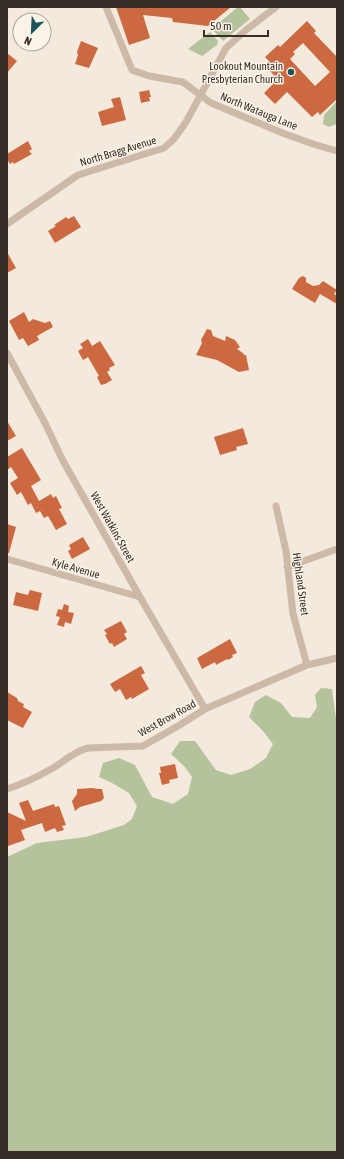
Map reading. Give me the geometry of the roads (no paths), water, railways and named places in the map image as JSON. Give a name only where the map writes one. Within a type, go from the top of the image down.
[{"type":"street","name":"North Watauga Lane","points":[[106,7],[132,70],[149,76],[183,82],[211,103],[285,134],[337,151]]},
{"type":"street","name":"North Bragg Avenue","points":[[7,224],[78,175],[164,148],[179,132],[226,48],[246,30],[276,7]]},
{"type":"street","name":"West Watkins Street","points":[[7,353],[46,423],[62,459],[140,597],[206,709]]},
{"type":"street","name":"Highland Street","points":[[276,506],[286,551],[293,614],[307,665]]},
{"type":"street","points":[[287,567],[337,549]]},
{"type":"street","name":"Kyle Avenue","points":[[7,559],[140,597]]},
{"type":"street","name":"West Brow Road","points":[[7,789],[50,769],[79,750],[88,748],[142,746],[206,709],[307,665],[337,658]]},
{"type":"place","name":"Lookout Mountain Presbyterian Church","points":[[291,72]]}]
